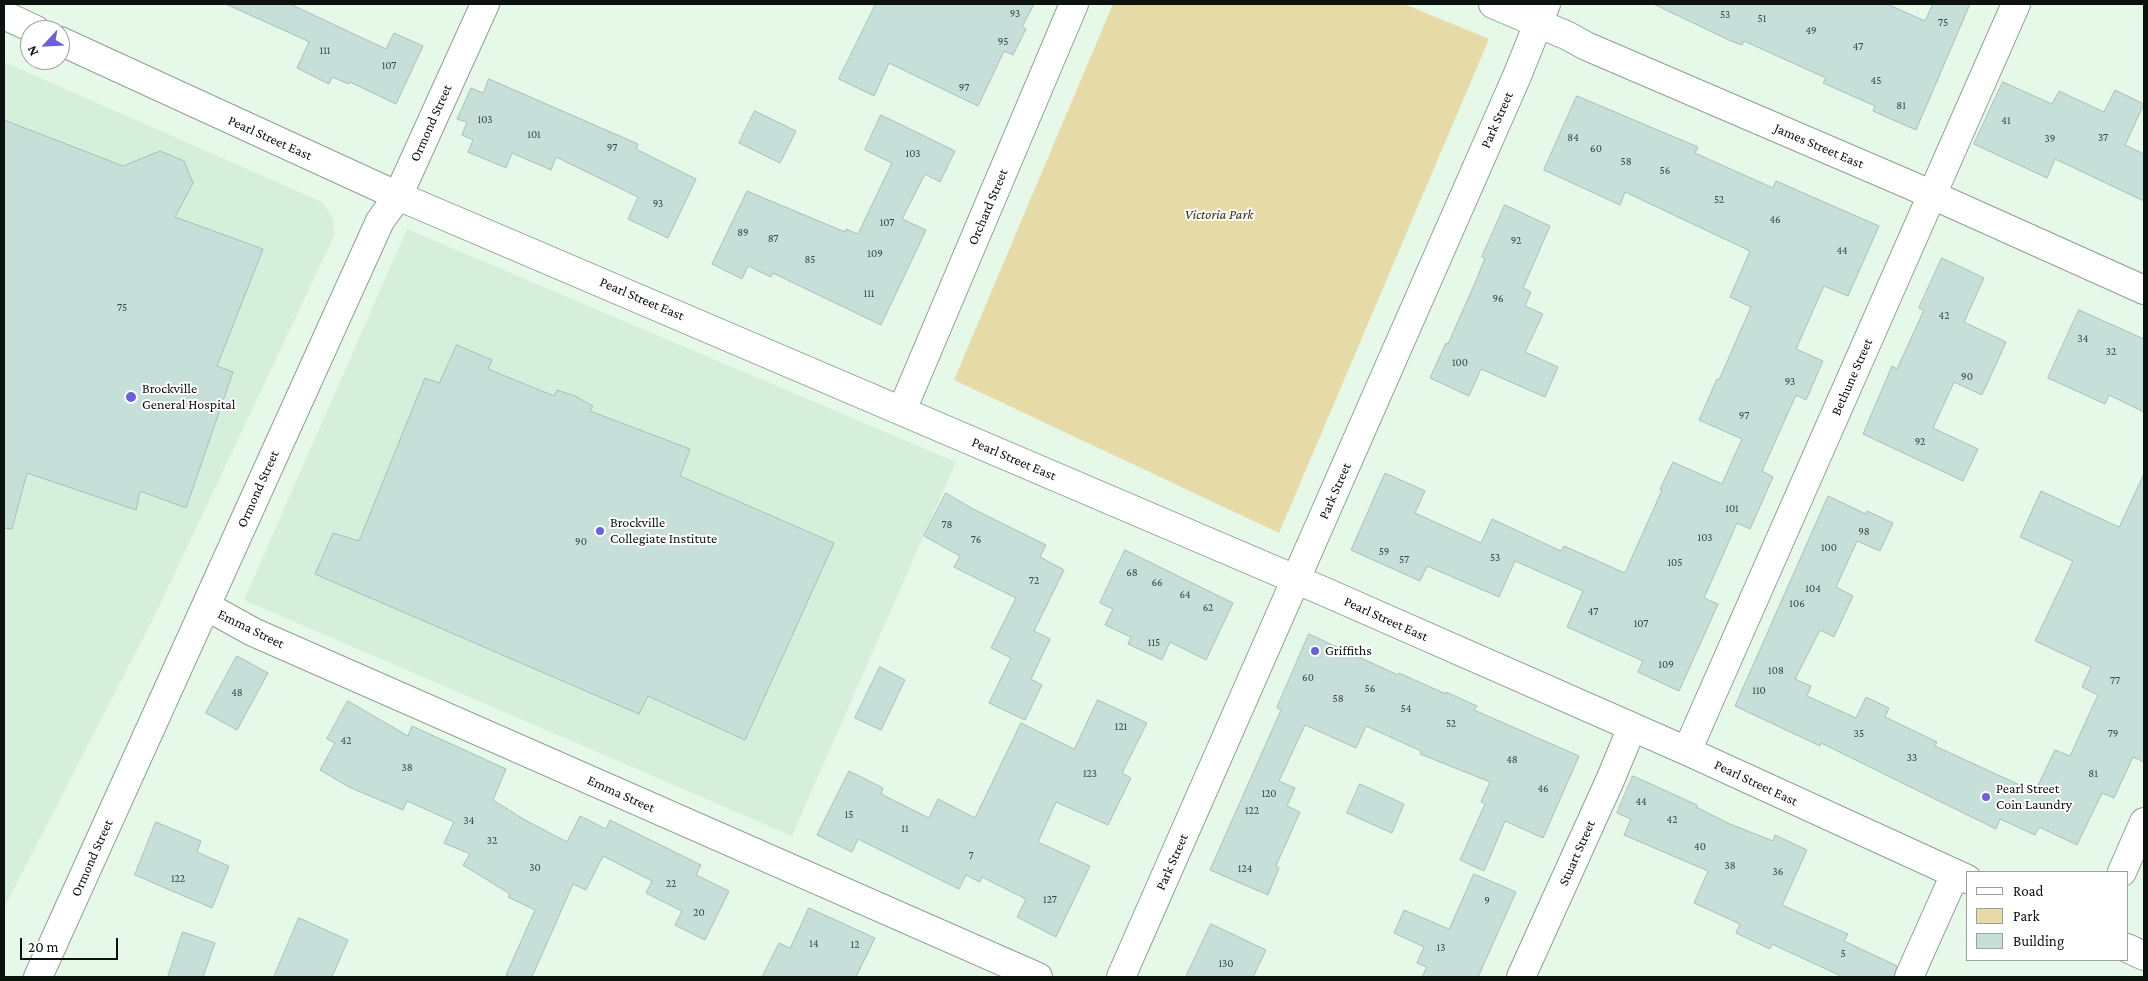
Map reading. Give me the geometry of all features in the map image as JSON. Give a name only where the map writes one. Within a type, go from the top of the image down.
[{"type":"street","name":"Ormond Street","points":[[38,977],[380,221],[398,196],[485,4]]},
{"type":"street","name":"Orchard Street","points":[[902,410],[1074,4]]},
{"type":"street","name":"James Street East","points":[[1493,4],[1542,13],[1586,46],[1932,195],[2144,290]]},
{"type":"street","name":"Bethune Street","points":[[1688,751],[2016,4]]},
{"type":"street","name":"Park Street","points":[[1121,977],[1542,13]]},
{"type":"street","points":[[4,15],[20,22]]},
{"type":"street","name":"Pearl Street East","points":[[70,46],[398,196],[1296,579],[1688,751],[1961,876]]},
{"type":"street","name":"Emma Street","points":[[206,606],[254,632],[1038,977]]},
{"type":"street","name":"Stuart Street","points":[[1521,977],[1632,728]]},
{"type":"street","points":[[2122,871],[2144,822]]},
{"type":"street","points":[[1909,977],[1961,876]]},
{"type":"street","points":[[2128,948],[2144,956]]},
{"type":"shaded area","name":"Brockville General Hospital","points":[[4,62],[322,202],[332,217],[335,234],[155,615],[4,908]]},
{"type":"shaded area","name":"Brockville Collegiate Institute","points":[[407,229],[956,462],[792,836],[244,600]]},
{"type":"green space","name":"Victoria Park","points":[[1113,4],[1404,4],[1489,39],[1279,533],[954,380]]},
{"type":"building","points":[[226,4],[290,4],[386,49],[394,33],[423,46],[396,104],[350,82],[349,84],[332,77],[329,84],[297,68],[309,42]]},
{"type":"building","points":[[876,4],[1034,4],[1022,27],[1026,29],[1013,55],[1004,51],[978,106],[889,63],[874,96],[839,79]]},
{"type":"building","points":[[1654,4],[1887,4],[1925,21],[1933,4],[1970,4],[1916,130],[1873,111],[1875,106],[1823,83],[1826,78],[1744,41],[1742,45],[1731,41]]},
{"type":"building","points":[[489,79],[638,144],[636,149],[696,179],[668,238],[628,219],[638,197],[556,157],[551,170],[512,153],[506,168],[468,152],[473,140],[462,135],[467,122],[457,119],[471,88],[483,93]]},
{"type":"building","points":[[2003,82],[2052,104],[2059,91],[2104,112],[2115,90],[2144,104],[2125,145],[2144,154],[2144,201],[2055,159],[2047,178],[1974,144]]},
{"type":"building","points":[[1577,96],[1698,147],[1695,153],[1773,188],[1776,181],[1879,226],[1848,296],[1824,286],[1796,349],[1823,361],[1806,400],[1796,395],[1762,471],[1773,477],[1750,529],[1737,523],[1704,598],[1718,604],[1679,691],[1638,672],[1643,661],[1567,627],[1583,591],[1515,561],[1499,597],[1427,566],[1420,581],[1351,550],[1385,473],[1425,491],[1415,513],[1481,543],[1492,519],[1561,551],[1564,546],[1625,573],[1673,462],[1722,484],[1742,439],[1699,420],[1751,307],[1730,297],[1750,251],[1625,192],[1620,205],[1544,170]]},
{"type":"building","points":[[755,111],[796,131],[780,163],[739,143]]},
{"type":"building","points":[[881,115],[955,151],[940,182],[925,174],[902,219],[926,230],[881,325],[773,273],[771,277],[748,266],[742,279],[712,264],[747,191],[845,232],[846,229],[858,234],[892,163],[865,150]]},
{"type":"building","points":[[4,120],[123,166],[160,151],[184,161],[193,183],[175,217],[263,249],[217,366],[233,372],[186,508],[140,491],[136,510],[27,473],[12,529],[4,528]]},
{"type":"building","points":[[1505,205],[1550,226],[1523,288],[1531,292],[1525,306],[1543,314],[1525,352],[1558,367],[1545,397],[1481,369],[1469,396],[1430,378],[1446,343],[1448,344],[1475,283],[1485,258],[1482,257]]},
{"type":"building","points":[[1942,258],[1984,278],[1964,322],[2006,342],[1982,395],[1954,382],[1933,428],[1978,449],[1963,481],[1863,434],[1892,366],[1897,369],[1924,310],[1919,308]]},
{"type":"building","points":[[2079,310],[2144,339],[2144,412],[2109,395],[2105,404],[2048,378]]},
{"type":"building","points":[[457,345],[492,360],[488,369],[554,396],[557,390],[575,396],[593,406],[590,411],[690,449],[680,476],[834,543],[745,740],[648,696],[639,714],[315,574],[333,533],[359,541],[425,378],[439,383]]},
{"type":"building","points":[[2144,474],[2144,762],[2133,757],[2114,798],[2102,793],[2077,845],[2039,827],[2035,835],[2000,819],[1996,829],[1821,743],[1820,746],[1735,706],[1828,496],[1866,514],[1867,511],[1893,523],[1880,551],[1857,541],[1836,587],[1853,596],[1834,637],[1820,630],[1795,679],[1811,686],[1807,696],[1856,718],[1866,697],[1889,708],[1885,717],[1937,742],[1935,746],[2035,792],[2055,750],[2070,756],[2098,695],[2082,687],[2091,667],[2035,641],[2073,561],[2020,537],[2041,491],[2119,527]]},
{"type":"building","points":[[946,493],[973,509],[1046,545],[1040,557],[1064,570],[1034,631],[1050,639],[1031,679],[1042,685],[1025,720],[989,703],[1011,658],[991,648],[1016,598],[954,567],[960,556],[924,536]]},
{"type":"building","points":[[1125,550],[1233,603],[1206,660],[1170,642],[1162,660],[1128,644],[1131,637],[1105,625],[1113,609],[1100,603]]},
{"type":"building","points":[[1309,634],[1398,675],[1399,673],[1477,706],[1474,710],[1579,756],[1543,838],[1505,821],[1484,871],[1460,860],[1485,804],[1481,802],[1490,782],[1420,754],[1421,751],[1366,726],[1356,748],[1305,725],[1279,781],[1295,788],[1287,806],[1300,812],[1276,866],[1279,868],[1268,895],[1210,870],[1281,710],[1277,708]]},
{"type":"building","points":[[237,656],[268,673],[237,730],[206,713]]},
{"type":"building","points":[[880,667],[905,680],[881,730],[855,718]]},
{"type":"building","points":[[1098,700],[1147,723],[1122,773],[1131,778],[1108,825],[1056,802],[1038,842],[1090,866],[1056,937],[1017,917],[1026,899],[982,877],[980,882],[966,875],[959,889],[858,839],[852,852],[817,835],[849,771],[883,788],[881,794],[929,818],[938,799],[975,818],[1021,723],[1074,749]]},
{"type":"building","points":[[348,701],[408,736],[412,726],[506,769],[493,800],[525,820],[567,842],[580,816],[606,829],[610,820],[701,865],[696,875],[729,891],[705,940],[675,925],[682,911],[646,893],[652,881],[603,856],[586,890],[573,884],[532,977],[511,977],[506,975],[535,910],[508,897],[510,894],[463,865],[470,854],[444,843],[454,822],[407,801],[403,810],[349,787],[320,770],[335,743],[327,739]]},
{"type":"building","points":[[1633,776],[1697,805],[1696,807],[1730,824],[1773,841],[1775,835],[1807,850],[1782,905],[1848,934],[1844,941],[1897,966],[1894,977],[1843,977],[1772,944],[1770,949],[1736,933],[1740,924],[1694,903],[1708,871],[1624,835],[1631,819],[1617,813]]},
{"type":"building","points":[[1360,784],[1404,804],[1392,833],[1347,813]]},
{"type":"building","points":[[156,822],[201,841],[197,852],[229,866],[212,908],[135,875]]},
{"type":"building","points":[[1474,874],[1516,892],[1478,977],[1422,977],[1427,967],[1417,963],[1424,947],[1394,933],[1404,910],[1449,929]]},
{"type":"building","points":[[809,908],[875,938],[856,977],[762,977],[779,943],[790,948]]},
{"type":"building","points":[[299,918],[348,940],[332,977],[274,977]]},
{"type":"building","points":[[1211,924],[1266,950],[1253,977],[1186,977]]},
{"type":"building","points":[[183,932],[215,943],[203,977],[168,977]]},
{"type":"place","name":"Brockville General Hospital","points":[[131,397]]},
{"type":"place","name":"Brockville Collegiate Institute","points":[[600,531]]},
{"type":"place","name":"Griffiths","points":[[1315,651]]},
{"type":"place","name":"Pearl Street Coin Laundry","points":[[1986,797]]}]
